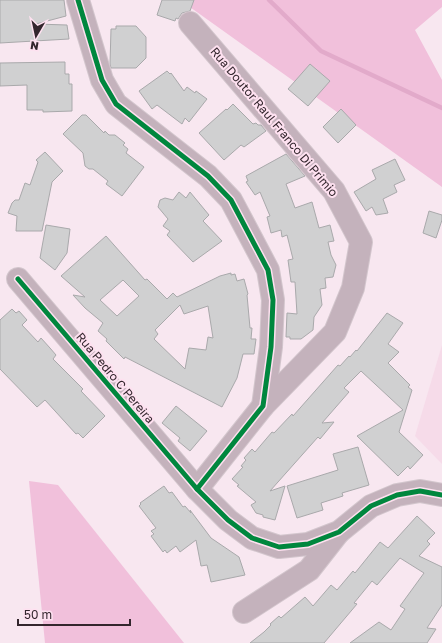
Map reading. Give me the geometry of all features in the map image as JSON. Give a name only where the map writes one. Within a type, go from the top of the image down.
[{"type":"street","points":[[78,0],[102,80],[116,104],[208,176],[231,200],[268,270],[273,300],[271,347],[263,406]]},
{"type":"street","name":"Rua Doutor Raul Franco Di Primio","points":[[190,22],[334,192],[362,242],[353,288],[335,332],[263,406],[197,489]]},
{"type":"street","name":"Rua Pedro C Pereira","points":[[18,279],[197,489],[228,520],[252,538],[279,547],[308,544],[338,532]]},
{"type":"street","points":[[244,612],[309,570],[338,532],[371,506],[397,495],[420,491],[442,495]]},
{"type":"shaded area","points":[[180,0],[442,0],[442,7],[415,30],[442,80],[442,187]]},
{"type":"shaded area","points":[[442,345],[442,464],[415,436]]},
{"type":"shaded area","points":[[29,481],[58,485],[184,643],[45,643]]},
{"type":"building","points":[[0,0],[64,0],[66,16],[36,24],[67,25],[69,39],[0,43]]},
{"type":"building","points":[[162,0],[194,0],[190,11],[182,13],[178,19],[176,18],[175,21],[157,15]]},
{"type":"building","points":[[116,26],[136,26],[146,37],[146,58],[136,68],[111,68],[111,29],[116,29]]},
{"type":"building","points":[[65,62],[65,74],[69,74],[69,84],[72,84],[72,111],[43,112],[43,110],[27,110],[27,85],[0,86],[0,63]]},
{"type":"building","points":[[310,64],[330,81],[308,106],[288,89]]},
{"type":"building","points":[[167,71],[170,74],[171,73],[184,91],[187,87],[195,93],[196,91],[207,99],[189,122],[185,118],[182,124],[157,105],[152,109],[139,91]]},
{"type":"building","points":[[233,104],[253,124],[256,123],[261,125],[266,131],[244,147],[241,145],[224,160],[199,133]]},
{"type":"building","points":[[341,109],[356,125],[338,143],[323,127]]},
{"type":"building","points":[[82,115],[86,115],[104,133],[105,131],[109,135],[115,135],[125,143],[123,145],[128,149],[126,153],[144,167],[122,196],[106,184],[108,181],[93,169],[89,169],[85,166],[83,153],[63,134]]},
{"type":"building","points":[[45,152],[63,171],[52,182],[42,231],[16,231],[17,216],[8,213],[12,203],[15,200],[19,200],[25,183],[30,185],[38,162],[36,160]]},
{"type":"building","points":[[286,154],[305,176],[286,184],[295,208],[312,202],[319,228],[330,225],[334,241],[328,242],[331,255],[336,265],[333,277],[325,278],[326,288],[320,289],[322,305],[314,317],[313,330],[301,339],[290,339],[290,337],[286,337],[287,313],[297,314],[295,282],[291,282],[288,260],[293,259],[287,235],[282,237],[281,230],[271,233],[267,217],[270,216],[260,192],[255,195],[246,182],[248,181],[246,176]]},
{"type":"building","points":[[395,159],[405,180],[394,185],[397,192],[383,199],[388,213],[376,215],[372,207],[366,211],[354,192],[376,179],[372,170]]},
{"type":"building","points":[[179,192],[186,198],[190,192],[209,215],[203,221],[222,241],[193,262],[167,235],[170,231],[163,226],[168,219],[158,207],[160,200],[165,198],[173,200]]},
{"type":"building","points":[[429,211],[442,215],[442,220],[436,238],[423,233]]},
{"type":"building","points":[[46,225],[70,229],[67,253],[55,270],[40,258]]},
{"type":"building","points":[[106,236],[145,280],[147,279],[167,299],[173,293],[177,297],[220,276],[231,273],[231,275],[235,274],[237,281],[244,279],[248,294],[250,328],[252,328],[251,339],[256,339],[254,354],[243,354],[237,378],[222,407],[125,357],[124,359],[98,331],[103,323],[85,308],[73,295],[85,297],[61,276]],"holes":[[[123,280],[139,296],[117,316],[100,300]],[[180,305],[184,314],[208,306],[213,338],[208,337],[206,350],[189,348],[185,369],[154,339],[158,334],[155,330]]]},
{"type":"building","points":[[12,309],[16,313],[19,311],[27,320],[22,325],[38,342],[41,338],[56,355],[53,359],[83,389],[81,391],[105,416],[83,438],[78,433],[76,434],[45,400],[37,407],[0,369],[0,320]]},
{"type":"building","points":[[387,313],[403,323],[388,344],[399,352],[388,363],[410,385],[408,387],[412,390],[399,432],[423,455],[410,469],[408,466],[398,476],[357,436],[403,410],[361,371],[344,388],[349,392],[322,423],[334,422],[320,439],[318,437],[270,491],[285,486],[275,520],[263,517],[263,515],[256,513],[251,505],[256,502],[237,486],[239,485],[232,479],[243,467],[241,466],[246,460],[244,458],[252,449],[255,452],[272,432],[274,433],[292,414],[293,416],[338,365],[340,366],[349,356],[350,357],[356,350],[357,351]]},
{"type":"building","points":[[176,406],[207,431],[190,451],[178,441],[180,438],[162,423]]},
{"type":"building","points":[[358,447],[369,485],[342,493],[343,496],[321,503],[323,510],[297,518],[287,486],[338,470],[333,454]]},
{"type":"building","points":[[164,486],[169,493],[172,492],[183,507],[185,506],[191,513],[190,510],[211,538],[239,557],[245,575],[211,582],[207,565],[201,566],[196,540],[180,552],[176,546],[167,553],[165,550],[163,552],[151,536],[154,534],[151,531],[156,528],[139,506],[141,504],[140,503]]},
{"type":"building","points":[[417,516],[435,533],[427,541],[430,544],[419,556],[442,567],[442,605],[427,628],[436,629],[427,643],[350,643],[379,622],[391,630],[405,609],[400,606],[424,573],[400,558],[377,585],[372,581],[354,603],[357,604],[324,643],[250,643],[264,632],[279,616],[281,618],[305,597],[313,606],[331,585],[337,590],[353,571],[355,573],[380,542],[388,548]]},
{"type":"waterway","points":[[269,0],[321,51],[442,108]]},
{"type":"cycle path","points":[[78,0],[102,80],[116,104],[208,176],[231,200],[268,270],[273,300],[271,347],[263,406],[197,489]]},
{"type":"cycle path","points":[[18,279],[197,489],[228,520],[252,538],[279,547],[308,544],[339,532],[371,506],[397,495],[420,491],[442,495]]}]
